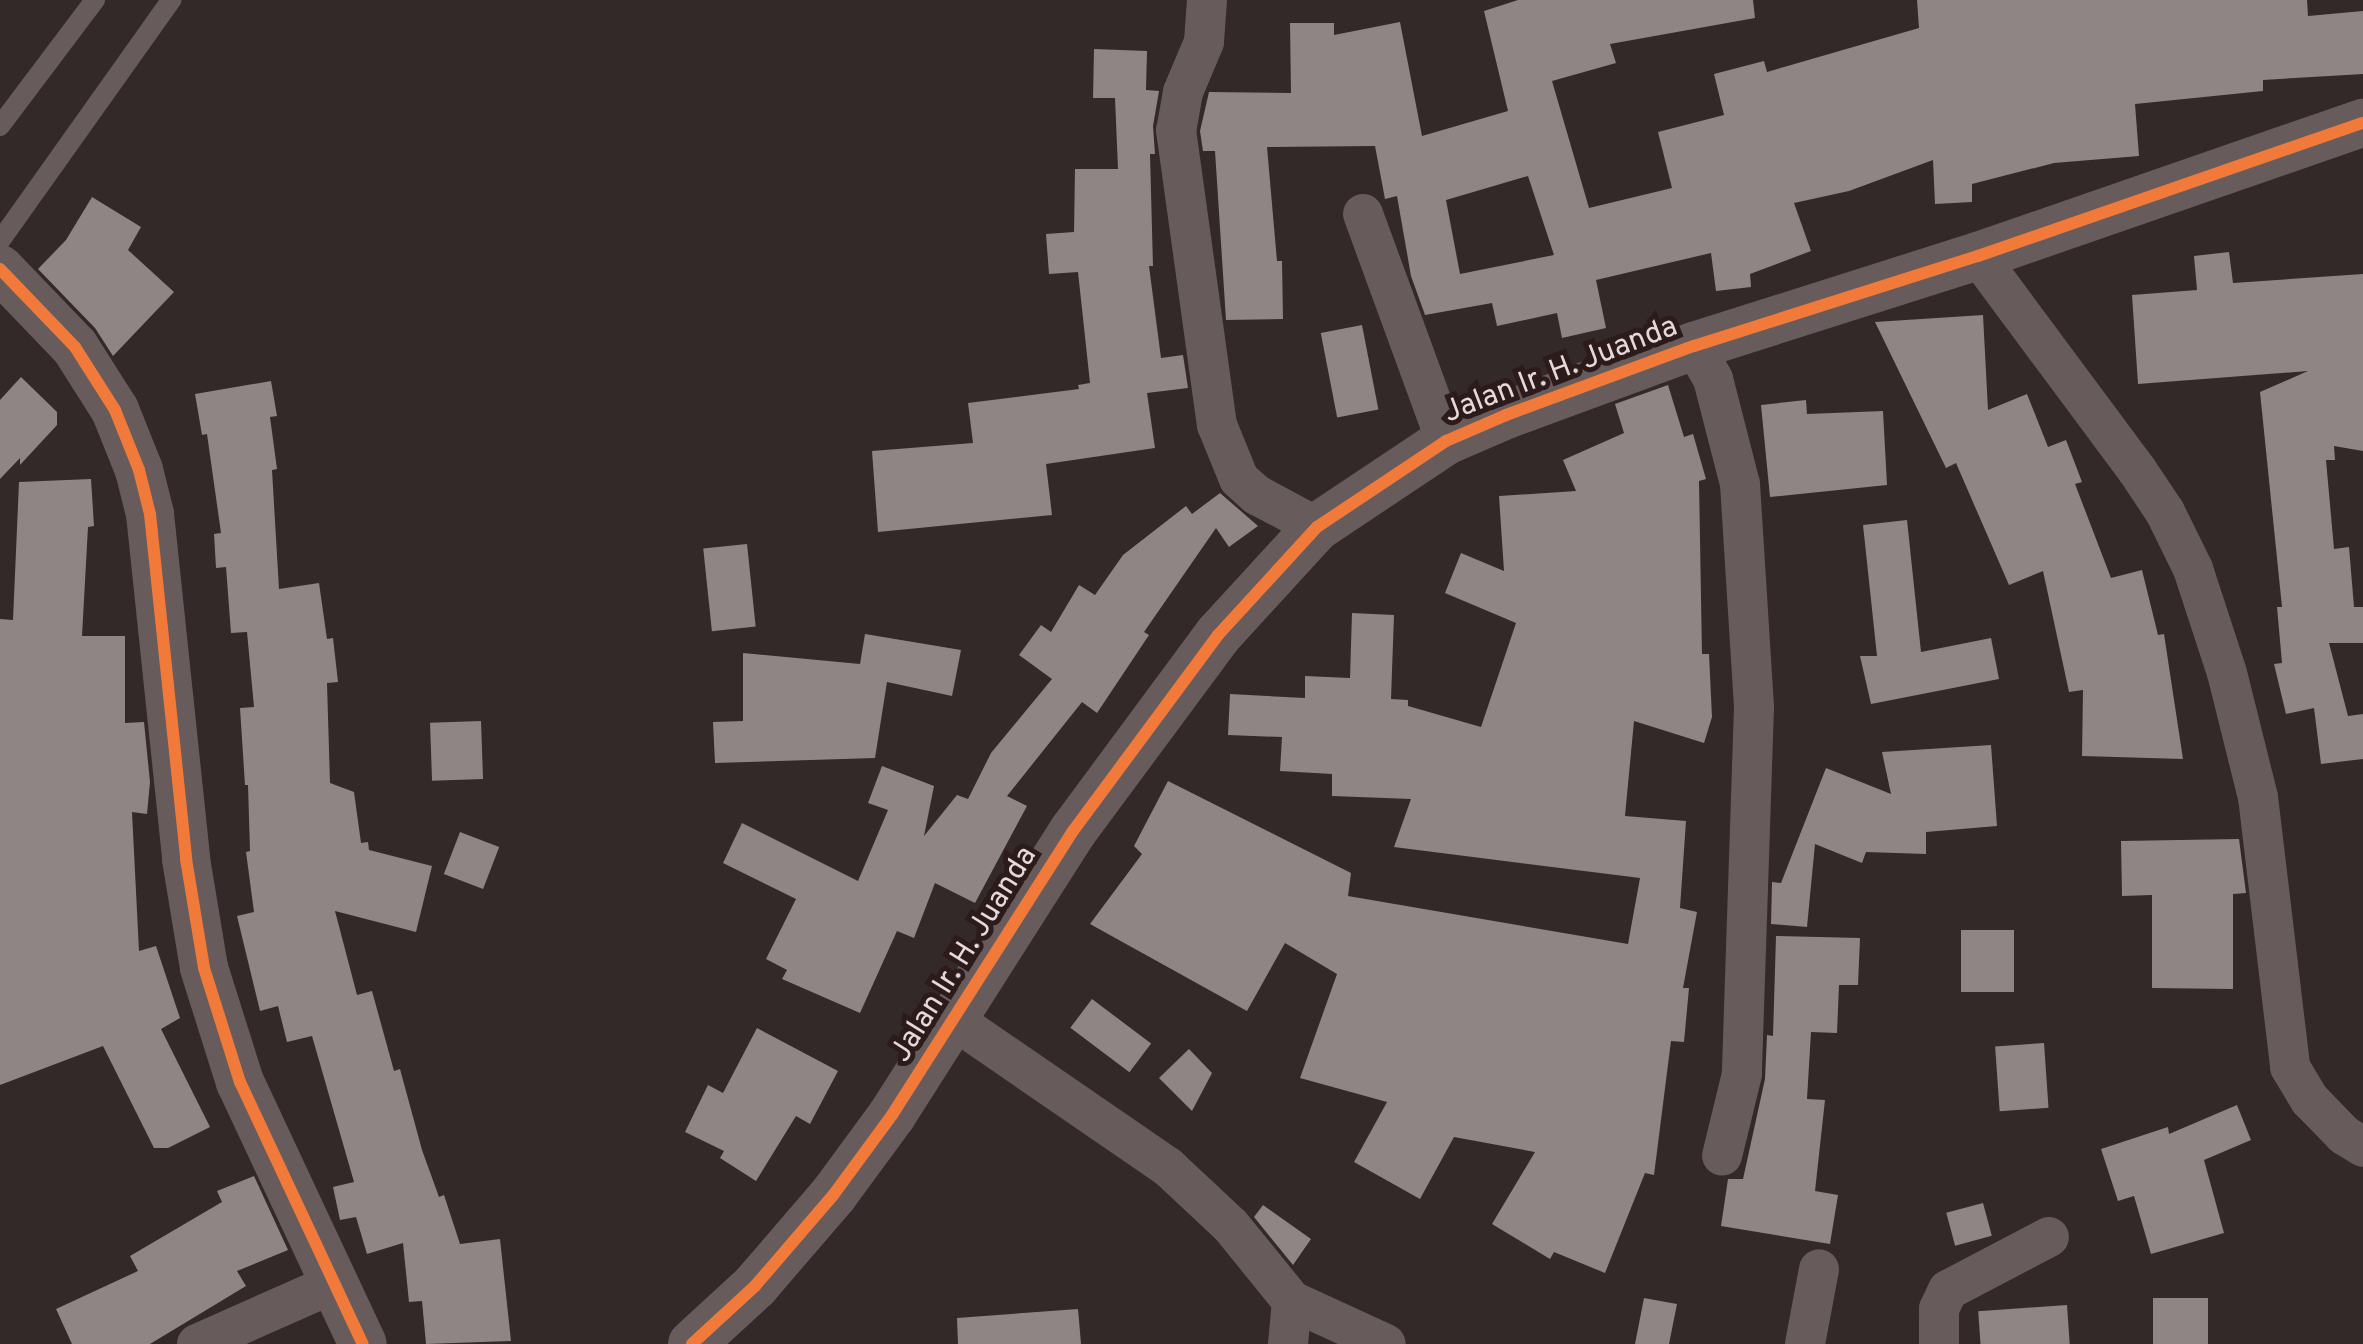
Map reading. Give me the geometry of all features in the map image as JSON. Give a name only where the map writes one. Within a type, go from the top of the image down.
[{"type":"street","points":[[1206,0],[1204,42],[1184,92],[1176,130],[1217,426],[1240,479],[1257,496],[1317,527]]},
{"type":"street","name":"Jalan Ir. H. Juanda","points":[[710,1339],[834,1194],[954,1020],[1073,831],[1218,635],[1317,527],[1446,440],[1694,346],[1978,256],[2363,123]]},
{"type":"street","points":[[1363,214],[1446,440]]},
{"type":"street","points":[[1978,256],[2137,470],[2165,512],[2193,569],[2227,673],[2258,797],[2290,1068],[2310,1100],[2344,1135],[2363,1147]]},
{"type":"street","points":[[0,270],[74,347],[115,410],[140,470],[150,514],[186,859],[204,968],[240,1082],[364,1344]]},
{"type":"street","points":[[1694,346],[1713,379],[1740,484],[1754,707],[1742,1074],[1722,1156]]},
{"type":"street","points":[[954,1020],[1168,1167],[1232,1226],[1292,1301],[1386,1344]]},
{"type":"street","points":[[1938,1344],[1939,1309],[1948,1290],[2050,1237]]},
{"type":"street","points":[[1805,1344],[1819,1268]]},
{"type":"street","points":[[197,1344],[337,1282]]},
{"type":"street","points":[[1288,1344],[1292,1301]]},
{"type":"lane","points":[[0,126],[95,0]]},
{"type":"lane","points":[[0,241],[172,0]]},
{"type":"building","points":[[1518,0],[1753,0],[1755,18],[1610,44],[1616,63],[1552,81],[1589,208],[1672,188],[1658,132],[1724,115],[1714,74],[1764,61],[1767,72],[1919,28],[1917,0],[2307,0],[2308,16],[2363,11],[2363,74],[2263,80],[2263,91],[2135,104],[2139,156],[2054,163],[1972,184],[1972,202],[1935,204],[1933,160],[1849,191],[1794,203],[1811,251],[1750,274],[1751,287],[1716,291],[1711,253],[1596,280],[1606,328],[1562,338],[1557,313],[1497,326],[1492,303],[1425,315],[1411,276],[1397,196],[1385,199],[1375,146],[1267,147],[1277,261],[1282,261],[1283,319],[1226,320],[1215,151],[1203,151],[1200,131],[1209,92],[1291,93],[1290,23],[1334,23],[1334,35],[1400,22],[1422,136],[1508,111],[1484,11]],"holes":[[[1528,176],[1554,255],[1460,274],[1446,200]]]},
{"type":"building","points":[[1094,49],[1147,51],[1146,90],[1159,91],[1153,126],[1155,154],[1150,154],[1153,266],[1149,266],[1161,358],[1183,355],[1188,388],[1147,393],[1155,448],[1046,464],[1052,515],[878,532],[872,451],[973,443],[968,403],[1079,389],[1078,385],[1090,383],[1078,272],[1049,274],[1046,234],[1074,232],[1075,169],[1118,169],[1115,98],[1093,98]]},
{"type":"building","points":[[92,197],[141,227],[128,250],[174,292],[113,356],[95,328],[38,269],[66,240]]},
{"type":"building","points":[[2229,252],[2233,283],[2363,274],[2363,451],[2334,446],[2335,460],[2326,460],[2334,549],[2349,547],[2354,607],[2363,607],[2363,643],[2329,643],[2348,716],[2363,714],[2363,759],[2321,764],[2314,708],[2286,714],[2274,664],[2282,663],[2277,607],[2282,607],[2260,392],[2308,371],[2138,384],[2132,295],[2197,290],[2194,256]]},
{"type":"building","points":[[1983,315],[1988,410],[2027,394],[2048,447],[2066,440],[2082,482],[2075,484],[2111,578],[2142,570],[2158,635],[2164,634],[2183,759],[2082,756],[2083,690],[2069,692],[2043,571],[2009,585],[1956,463],[1946,468],[1875,322]]},
{"type":"building","points":[[1362,325],[1378,409],[1337,417],[1321,333]]},
{"type":"building","points":[[21,377],[57,412],[57,425],[20,465],[20,458],[0,479],[0,400]]},
{"type":"building","points":[[271,381],[277,416],[270,417],[277,469],[272,470],[279,589],[319,583],[327,639],[333,638],[338,682],[327,683],[330,783],[354,792],[361,843],[368,842],[369,850],[432,866],[416,932],[335,911],[357,995],[372,991],[394,1071],[400,1069],[422,1150],[439,1197],[444,1195],[460,1244],[500,1239],[511,1341],[426,1344],[422,1301],[409,1302],[403,1243],[367,1254],[356,1217],[340,1220],[333,1187],[354,1182],[312,1036],[287,1042],[278,1006],[260,1011],[237,916],[254,912],[246,852],[250,851],[248,785],[240,708],[254,707],[247,632],[231,633],[226,567],[216,568],[214,534],[221,533],[207,434],[202,435],[195,394]]},
{"type":"building","points":[[1668,385],[1684,437],[1693,434],[1706,479],[1699,481],[1702,654],[1709,654],[1712,717],[1704,743],[1634,721],[1625,816],[1686,821],[1680,908],[1697,912],[1683,988],[1689,988],[1684,1042],[1671,1041],[1654,1175],[1645,1173],[1605,1273],[1554,1252],[1550,1259],[1492,1224],[1535,1152],[1454,1137],[1420,1199],[1354,1162],[1387,1102],[1300,1078],[1337,974],[1285,943],[1247,1011],[1090,924],[1142,854],[1134,846],[1168,781],[1351,873],[1348,896],[1628,944],[1640,878],[1394,847],[1411,799],[1332,796],[1332,774],[1280,771],[1282,737],[1228,735],[1230,694],[1305,698],[1305,676],[1350,678],[1352,613],[1394,615],[1391,699],[1408,700],[1408,706],[1481,727],[1516,623],[1445,593],[1461,553],[1504,571],[1499,496],[1576,491],[1563,460],[1624,433],[1615,404]]},
{"type":"building","points":[[1806,400],[1807,414],[1883,411],[1887,485],[1770,497],[1761,405]]},
{"type":"building","points":[[91,479],[94,526],[88,527],[82,636],[125,636],[125,723],[144,722],[150,782],[147,814],[132,812],[139,951],[156,946],[180,1018],[161,1029],[210,1127],[168,1148],[154,1148],[103,1046],[0,1085],[0,619],[13,620],[19,482]]},
{"type":"building","points":[[1220,493],[1258,526],[1229,547],[1216,528],[1144,632],[1149,635],[1097,713],[1082,702],[1007,796],[1027,806],[975,903],[935,883],[914,938],[897,931],[860,1013],[782,979],[787,970],[766,959],[796,899],[723,863],[742,823],[858,881],[888,810],[868,803],[882,766],[934,786],[924,836],[957,795],[968,799],[991,753],[1052,679],[1019,655],[1041,625],[1051,632],[1079,585],[1095,595],[1123,555],[1186,506],[1192,514]]},
{"type":"building","points":[[1907,520],[1921,652],[1991,638],[1999,679],[1871,704],[1860,656],[1877,656],[1863,525]]},
{"type":"building","points":[[747,544],[756,627],[712,631],[703,549]]},
{"type":"building","points":[[865,634],[961,650],[952,696],[887,682],[875,758],[715,763],[713,722],[743,721],[743,653],[860,664]]},
{"type":"building","points":[[481,721],[483,779],[432,781],[430,723]]},
{"type":"building","points":[[1991,745],[1997,826],[1926,832],[1926,854],[1866,852],[1862,863],[1815,844],[1807,927],[1771,924],[1772,882],[1781,883],[1826,768],[1891,794],[1882,752]]},
{"type":"building","points":[[460,832],[499,847],[483,889],[444,874]]},
{"type":"building","points":[[2239,839],[2246,893],[2233,894],[2233,989],[2152,988],[2152,895],[2122,896],[2121,841]]},
{"type":"building","points":[[1961,930],[2014,930],[2014,992],[1961,992]]},
{"type":"building","points":[[1776,936],[1860,938],[1858,985],[1839,985],[1837,1033],[1811,1032],[1807,1099],[1825,1100],[1815,1191],[1838,1195],[1830,1244],[1721,1226],[1728,1179],[1743,1179],[1765,1079],[1767,1035],[1773,1036]]},
{"type":"building","points":[[1092,999],[1151,1044],[1129,1072],[1070,1028]]},
{"type":"building","points":[[757,1028],[838,1071],[810,1124],[796,1116],[756,1181],[720,1158],[724,1151],[685,1132],[708,1085],[723,1093]]},
{"type":"building","points":[[2044,1043],[2049,1108],[2000,1111],[1995,1046]]},
{"type":"building","points":[[1189,1049],[1212,1073],[1192,1111],[1159,1078]]},
{"type":"building","points":[[2237,1105],[2251,1140],[2204,1160],[2224,1233],[2151,1254],[2134,1196],[2118,1201],[2101,1149],[2168,1127],[2169,1134]]},
{"type":"building","points":[[254,1176],[288,1250],[237,1271],[246,1286],[150,1344],[72,1344],[56,1309],[138,1271],[130,1256],[222,1202],[217,1191]]},
{"type":"building","points":[[1983,1203],[1992,1236],[1955,1246],[1946,1213]]},
{"type":"building","points":[[1263,1205],[1311,1239],[1293,1265],[1254,1217]]},
{"type":"building","points":[[1644,1298],[1677,1304],[1669,1344],[1635,1344]]},
{"type":"building","points":[[2153,1298],[2208,1298],[2208,1344],[2153,1344]]},
{"type":"building","points":[[2067,1305],[2070,1344],[1981,1344],[1978,1311]]},
{"type":"building","points":[[1078,1309],[1081,1344],[958,1344],[957,1318]]},
{"type":"cycle path","points":[[692,1344],[755,1286],[834,1194],[892,1115],[1073,831],[1218,635],[1317,527],[1446,441],[1506,415],[1694,346],[1978,256],[2363,123]]},
{"type":"cycle path","points":[[0,269],[75,347],[115,410],[139,470],[150,514],[186,859],[204,968],[240,1082],[363,1344]]}]
